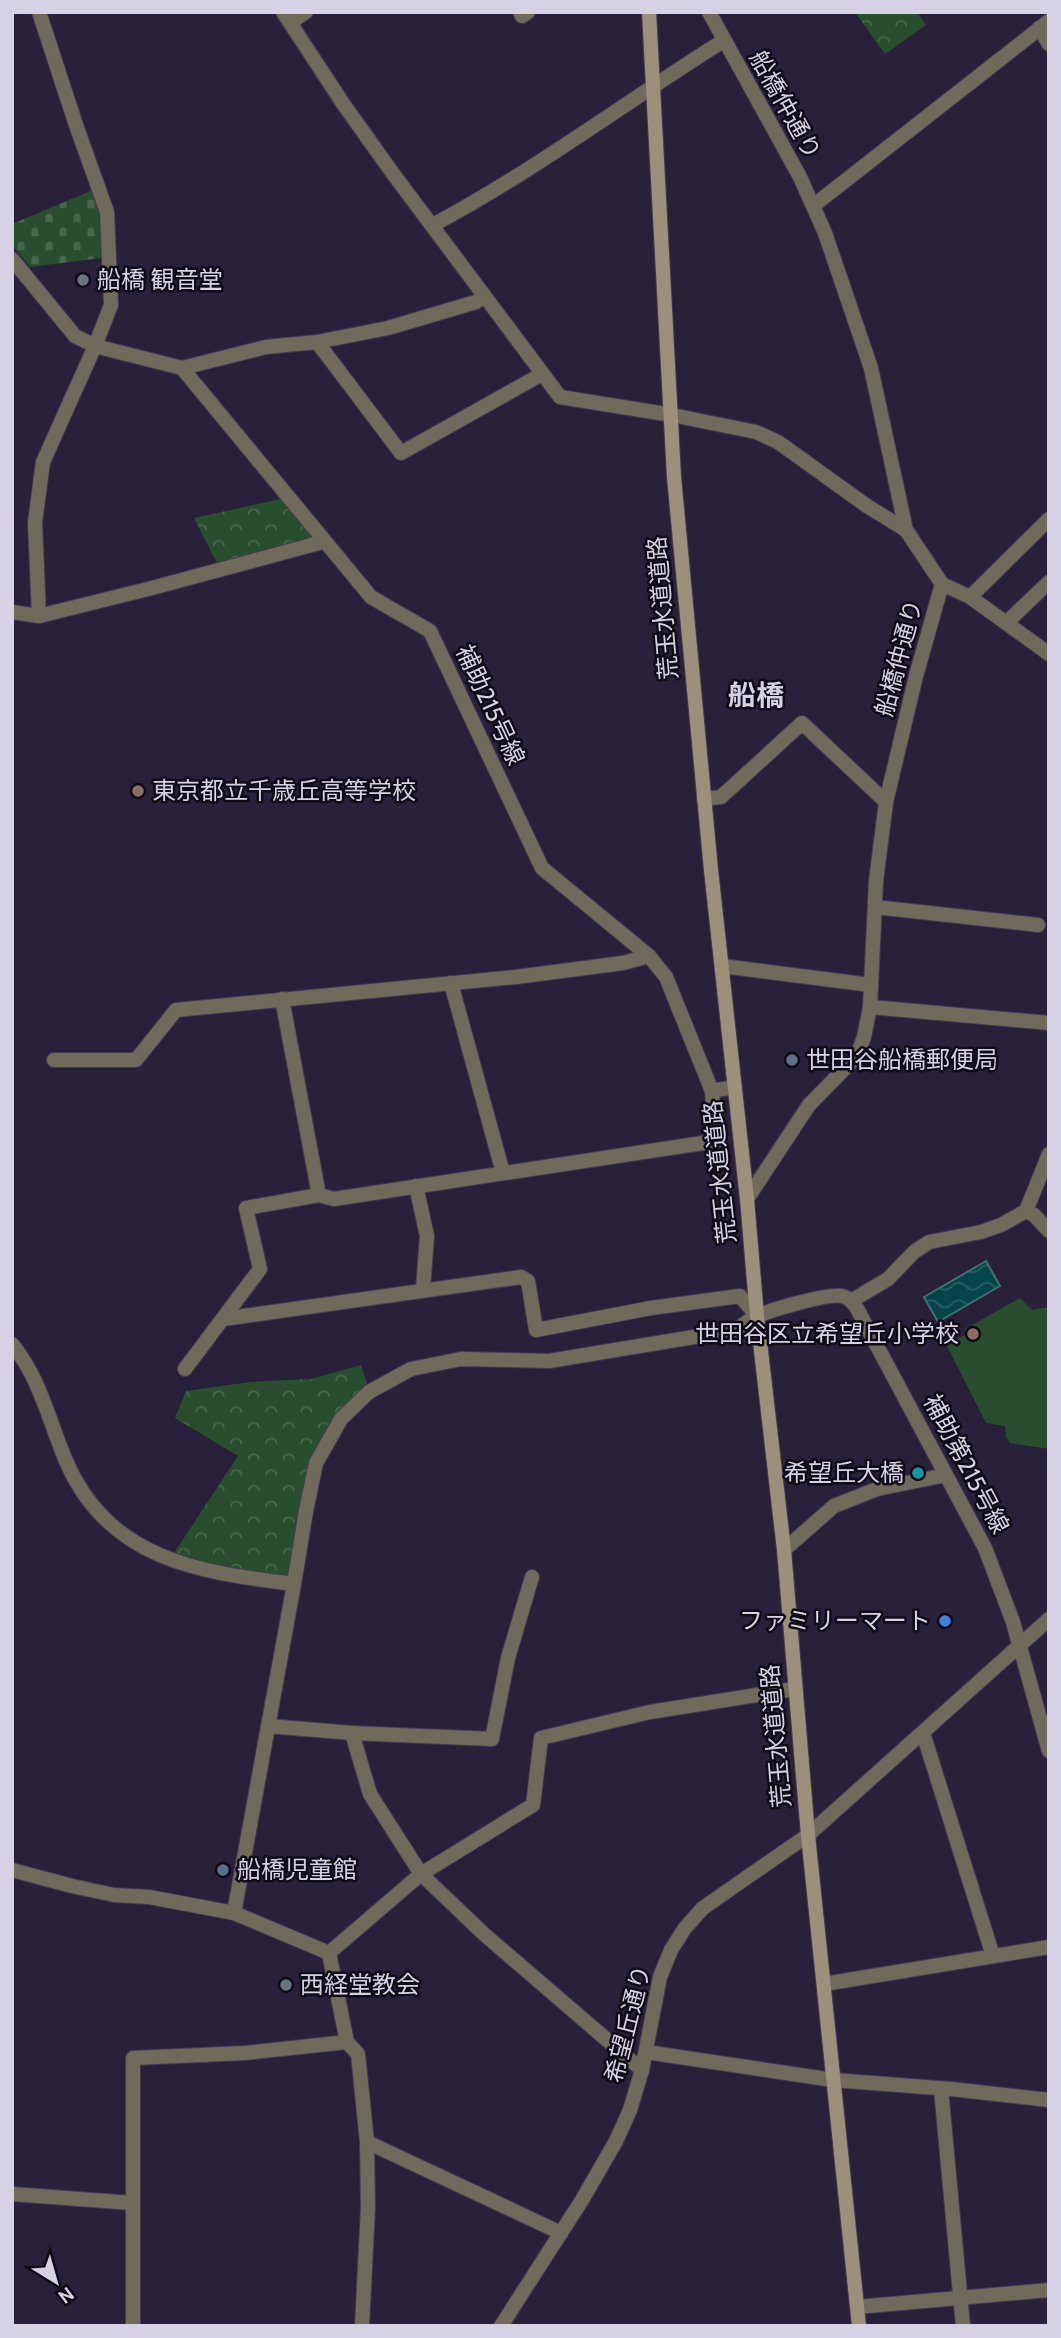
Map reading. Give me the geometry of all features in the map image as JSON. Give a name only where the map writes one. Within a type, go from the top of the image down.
[{"type":"main road","name":"荒玉水道道路","points":[[649,12],[674,477],[704,799],[784,1550],[808,1835],[859,2326]]},
{"type":"street","points":[[39,12],[107,212],[111,305],[43,462],[34,522],[39,616]]},
{"type":"street","points":[[306,12],[286,18],[344,105],[561,397],[756,432],[778,442],[906,530]]},
{"type":"street","points":[[520,12],[522,16],[528,12]]},
{"type":"street","name":"船橋仲通り","points":[[709,12],[800,177],[835,260],[866,349],[906,530],[942,584],[916,676],[886,802],[875,907],[870,1007],[864,1037],[857,1056],[809,1105],[747,1199]]},
{"type":"street","points":[[813,206],[1044,25],[1049,44]]},
{"type":"street","points":[[433,225],[524,174],[723,41]]},
{"type":"street","points":[[12,259],[75,336],[95,346],[181,368],[266,347],[317,342],[387,328],[476,302],[484,296]]},
{"type":"street","points":[[317,342],[401,453],[542,374]]},
{"type":"street","name":"補助215号線","points":[[181,368],[371,597],[430,631],[542,868],[649,956],[666,977],[712,1091],[716,1140]]},
{"type":"street","points":[[970,597],[1049,519]]},
{"type":"street","points":[[12,612],[39,616],[152,588],[323,540]]},
{"type":"street","points":[[1006,623],[1049,582]]},
{"type":"street","points":[[942,584],[970,597],[1049,654]]},
{"type":"street","points":[[704,799],[722,797],[802,723],[886,802]]},
{"type":"street","points":[[875,907],[1038,925]]},
{"type":"street","points":[[54,1059],[136,1059],[176,1010],[451,983],[622,963],[649,956]]},
{"type":"street","points":[[722,966],[871,985]]},
{"type":"street","points":[[451,983],[502,1173]]},
{"type":"street","points":[[282,999],[319,1195]]},
{"type":"street","points":[[870,1007],[1049,1023]]},
{"type":"street","points":[[712,1091],[734,1087]]},
{"type":"street","points":[[185,1369],[260,1269],[246,1208],[319,1195],[334,1199],[740,1137]]},
{"type":"street","points":[[234,1913],[316,1463],[341,1419],[369,1392],[411,1369],[461,1359],[549,1361],[585,1356],[736,1330],[757,1315],[838,1295],[851,1301],[888,1279],[914,1252],[929,1242],[991,1229],[1026,1211],[1049,1154]]},
{"type":"street","points":[[416,1186],[427,1236],[423,1289]]},
{"type":"street","points":[[1026,1211],[1034,1215],[1049,1231]]},
{"type":"street","points":[[223,1319],[521,1277],[528,1281],[536,1330],[651,1308],[740,1296],[757,1315]]},
{"type":"street","name":"補助第215号線","points":[[851,1301],[985,1548],[1020,1645],[1049,1751]]},
{"type":"street","points":[[12,1344],[32,1374],[79,1487],[94,1508],[127,1537],[169,1561],[294,1584]]},
{"type":"street","points":[[784,1550],[834,1506],[877,1489],[946,1475]]},
{"type":"street","points":[[268,1726],[352,1733],[492,1739],[508,1658],[532,1577]]},
{"type":"street","name":"希望丘通り","points":[[501,2326],[583,2200],[616,2141],[630,2110],[642,2070],[660,1977],[671,1950],[685,1928],[703,1908],[808,1835],[1049,1619]]},
{"type":"street","points":[[329,1953],[421,1874],[533,1805],[541,1738],[650,1712],[794,1689]]},
{"type":"street","points":[[352,1733],[370,1794],[421,1874],[485,1935],[642,2070]]},
{"type":"street","points":[[923,1733],[993,1956]]},
{"type":"street","points":[[12,1870],[114,1895],[161,1899],[234,1913],[329,1953]]},
{"type":"street","points":[[824,1984],[1049,1947]]},
{"type":"street","points":[[329,1953],[347,2042],[358,2054],[367,2142],[368,2207],[362,2326]]},
{"type":"street","points":[[133,2326],[132,2058],[245,2053],[347,2042]]},
{"type":"street","points":[[646,2052],[833,2080],[1049,2100]]},
{"type":"street","points":[[941,2089],[963,2326]]},
{"type":"street","points":[[367,2142],[561,2233]]},
{"type":"street","points":[[12,2194],[132,2203]]},
{"type":"street","points":[[857,2307],[1049,2290]]},
{"type":"green space","points":[[855,12],[917,12],[926,25],[885,54]]},
{"type":"green space","points":[[93,190],[100,207],[102,258],[30,267],[12,245],[12,224]]},
{"type":"green space","points":[[285,498],[319,539],[219,567],[194,518]]},
{"type":"green space","points":[[1020,1298],[1032,1310],[1049,1307],[1049,1449],[1010,1443],[1006,1437],[1005,1426],[986,1423],[946,1344],[967,1334],[965,1329]]},
{"type":"green space","points":[[361,1365],[368,1387],[313,1461],[292,1581],[170,1559],[238,1456],[175,1418],[186,1391],[250,1382],[311,1379]]},
{"type":"water","points":[[986,1261],[1000,1286],[938,1322],[924,1297]]},
{"type":"place","name":"船橋 観音堂","points":[[83,280]]},
{"type":"place","name":"東京都立千歳丘高等学校","points":[[138,791]]},
{"type":"place","name":"世田谷船橋郵便局","points":[[792,1060]]},
{"type":"place","name":"世田谷区立希望丘小学校","points":[[973,1334]]},
{"type":"place","name":"希望丘大橋","points":[[918,1473]]},
{"type":"place","name":"ファミリーマート","points":[[945,1621]]},
{"type":"place","name":"船橋児童館","points":[[223,1870]]},
{"type":"place","name":"西経堂教会","points":[[286,1985]]},
{"type":"district","name":"船橋","points":[[756,695]]}]
